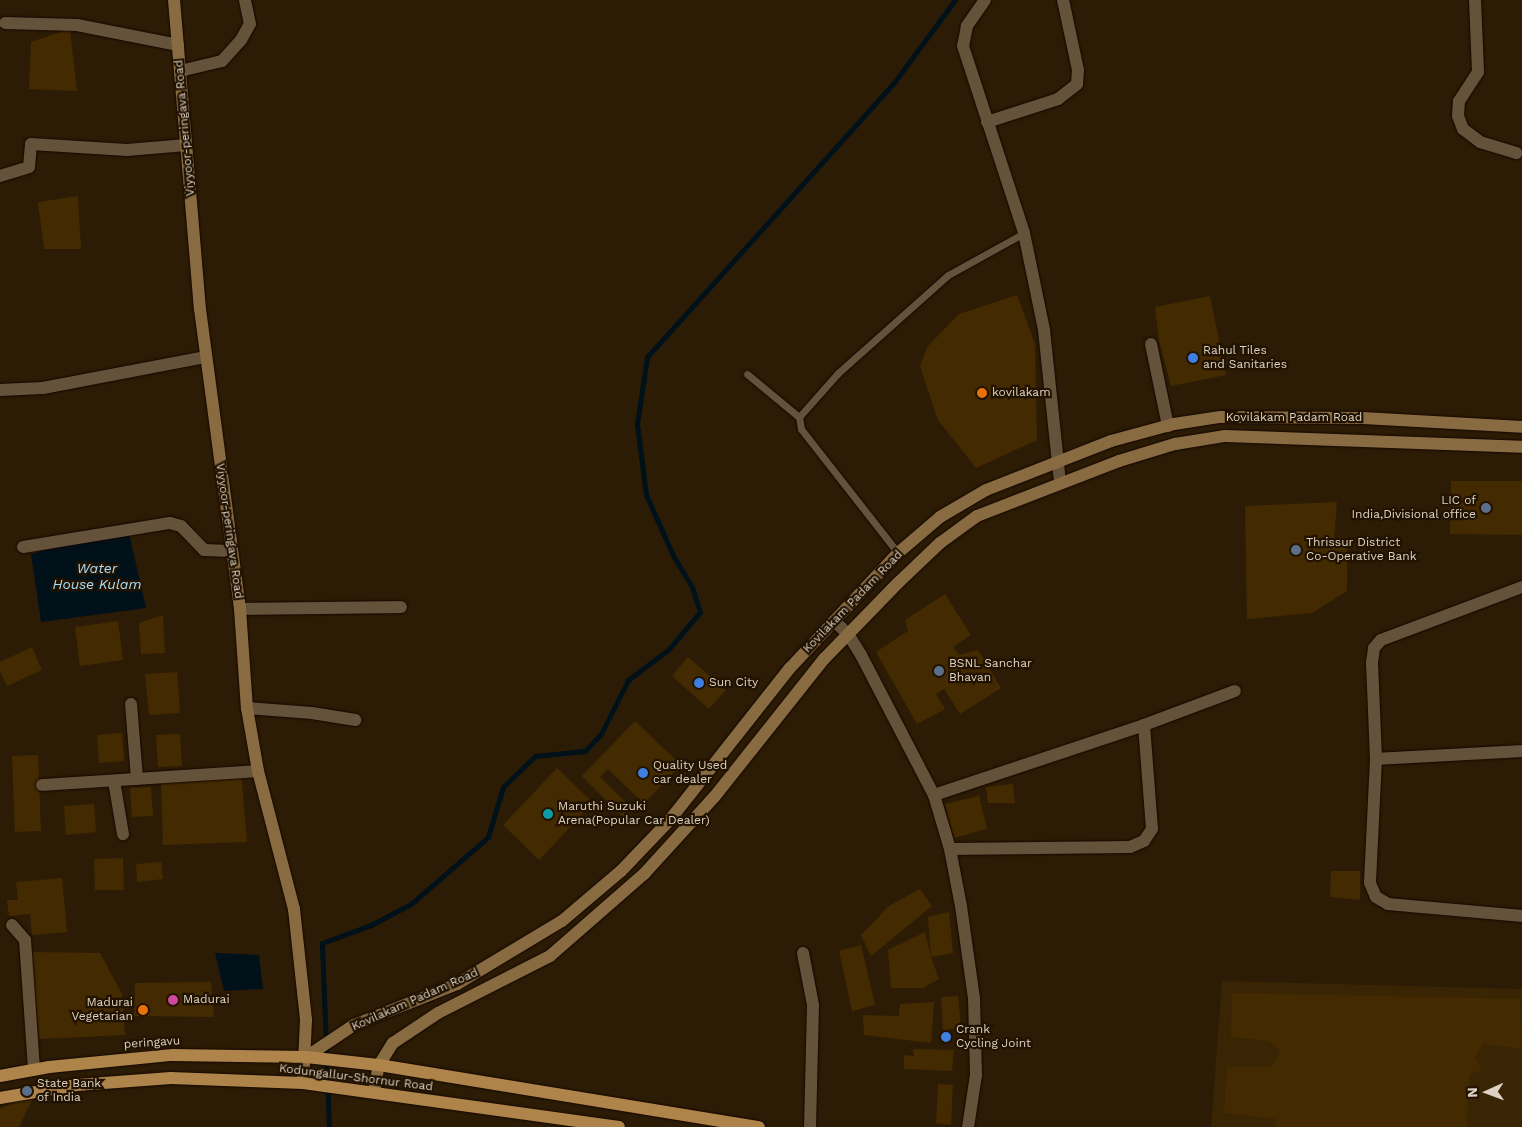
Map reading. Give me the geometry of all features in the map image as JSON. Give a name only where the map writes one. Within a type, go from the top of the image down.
[{"type":"main road","name":"Viyyoor-peringava Road","points":[[174,0],[206,357],[240,609],[247,708],[258,771],[294,909],[310,1056],[306,1084]]},
{"type":"main road","name":"Kovilakam Padam Road","points":[[310,1056],[354,1025],[457,984],[562,922],[620,871],[669,822],[784,676],[898,553],[940,517],[986,490],[1058,460],[1111,441],[1168,426],[1220,417],[1272,416],[1522,426]]},
{"type":"main road","name":"Kovilakam Padam Road","points":[[374,1092],[379,1065],[393,1044],[410,1031],[550,956],[644,874],[715,796],[848,634],[898,582],[947,538],[977,516],[1060,482],[1175,444],[1225,436],[1522,447]]},
{"type":"main road","name":"peringavu","points":[[0,1076],[34,1070],[172,1055],[310,1056]]},
{"type":"main road","name":"Kodungallur-Shornur Road","points":[[310,1056],[379,1065],[760,1127]]},
{"type":"main road","name":"Kodungallur-Shornur Road","points":[[0,1098],[76,1085],[171,1078],[306,1084],[619,1127]]},
{"type":"street","points":[[180,71],[222,60],[241,40],[250,24],[245,0]]},
{"type":"street","points":[[985,0],[967,26],[963,46],[1024,233],[1044,330],[1060,482]]},
{"type":"street","points":[[987,122],[1058,99],[1077,84],[1078,70],[1063,0]]},
{"type":"street","points":[[1474,0],[1478,72],[1459,101],[1458,116],[1463,130],[1480,142],[1519,153]]},
{"type":"street","points":[[5,23],[76,25],[178,45]]},
{"type":"street","points":[[0,176],[29,167],[30,144],[127,150],[186,145]]},
{"type":"street","points":[[1151,344],[1168,426]]},
{"type":"street","points":[[0,390],[43,388],[206,357]]},
{"type":"street","points":[[23,547],[170,523],[181,526],[204,550],[231,551]]},
{"type":"street","points":[[1522,587],[1378,644],[1372,663],[1376,759],[1370,883],[1376,897],[1388,904],[1522,916]]},
{"type":"street","points":[[240,609],[401,607]]},
{"type":"street","points":[[834,621],[848,634],[934,795],[950,849],[974,998],[976,1075],[968,1127]]},
{"type":"street","points":[[934,795],[1144,725],[1235,691]]},
{"type":"street","points":[[131,704],[137,779]]},
{"type":"street","points":[[247,708],[312,713],[355,720]]},
{"type":"street","points":[[950,849],[1130,847],[1144,841],[1152,829],[1144,725]]},
{"type":"street","points":[[1376,759],[1522,751]]},
{"type":"street","points":[[42,785],[258,771]]},
{"type":"street","points":[[114,781],[123,834]]},
{"type":"street","points":[[12,926],[25,940],[34,1070]]},
{"type":"street","points":[[803,953],[813,1005],[810,1127]]},
{"type":"lane","points":[[799,417],[845,366],[948,275],[1024,233]]},
{"type":"lane","points":[[746,374],[799,417],[806,435],[898,553]]},
{"type":"shaded area","points":[[1222,981],[1522,989],[1522,1127],[1211,1127]]},
{"type":"water","name":"Water House Kulam","points":[[128,529],[146,608],[41,622],[31,554]]},
{"type":"water","points":[[215,953],[259,955],[263,989],[224,991]]},
{"type":"building","points":[[70,29],[77,91],[29,89],[31,42]]},
{"type":"building","points":[[78,196],[81,249],[44,249],[38,202]]},
{"type":"building","name":"kovilakam","points":[[1017,295],[1035,344],[1037,440],[976,468],[938,420],[920,366],[928,346],[959,314]]},
{"type":"building","name":"Rahul Tiles and Sanitaries","points":[[1210,296],[1226,375],[1171,386],[1159,341],[1155,307]]},
{"type":"building","name":"LIC of India,Divisional office","points":[[1451,481],[1522,481],[1522,535],[1450,534]]},
{"type":"building","name":"Thrissur District Co-Operative Bank","points":[[1337,502],[1334,538],[1347,537],[1347,591],[1312,613],[1247,619],[1245,506]]},
{"type":"building","name":"BSNL Sanchar Bhavan","points":[[945,594],[971,635],[953,647],[959,655],[978,650],[1001,688],[960,714],[944,689],[936,694],[945,709],[917,724],[876,652],[908,631],[905,620]]},
{"type":"building","points":[[163,615],[165,653],[141,654],[139,623]]},
{"type":"building","points":[[118,621],[123,660],[80,666],[75,627]]},
{"type":"building","points":[[32,647],[42,670],[7,686],[0,671],[0,662]]},
{"type":"building","name":"Sun City","points":[[688,657],[726,690],[709,709],[672,676]]},
{"type":"building","points":[[177,672],[180,713],[149,715],[145,674]]},
{"type":"building","name":"Quality Used car dealer","points":[[635,721],[681,765],[644,804],[608,769],[600,777],[633,809],[624,818],[582,776]]},
{"type":"building","points":[[122,733],[124,761],[99,763],[97,735]]},
{"type":"building","points":[[180,734],[182,766],[158,767],[156,735]]},
{"type":"building","points":[[38,755],[41,831],[15,832],[12,756]]},
{"type":"building","name":"Maruthi Suzuki Arena(Popular Car Dealer)","points":[[557,768],[593,803],[539,860],[503,825]]},
{"type":"building","points":[[241,772],[247,842],[163,845],[161,782]]},
{"type":"building","points":[[1013,784],[1015,803],[988,803],[986,787]]},
{"type":"building","points":[[151,787],[153,816],[132,817],[130,788]]},
{"type":"building","points":[[979,796],[987,829],[954,838],[945,804]]},
{"type":"building","points":[[94,804],[96,832],[66,835],[64,806]]},
{"type":"building","points":[[123,858],[124,890],[95,890],[94,859]]},
{"type":"building","points":[[161,862],[163,879],[137,882],[136,864]]},
{"type":"building","points":[[1331,871],[1360,871],[1360,900],[1330,897]]},
{"type":"building","points":[[62,878],[67,932],[32,935],[30,914],[9,916],[7,900],[18,900],[16,882]]},
{"type":"building","points":[[920,889],[932,906],[871,956],[861,935],[889,906]]},
{"type":"building","points":[[949,912],[953,953],[931,957],[928,917]]},
{"type":"building","points":[[925,932],[939,979],[923,988],[891,988],[888,950]]},
{"type":"building","points":[[861,945],[875,1005],[852,1011],[839,951]]},
{"type":"building","points":[[31,952],[100,953],[122,994],[125,1035],[39,1039]]},
{"type":"building","name":"Madurai","points":[[211,982],[214,1017],[134,1016],[135,983]]},
{"type":"building","points":[[1232,993],[1520,999],[1521,1049],[1483,1044],[1475,1057],[1482,1070],[1469,1075],[1467,1127],[1275,1127],[1276,1119],[1224,1113],[1227,1067],[1272,1067],[1281,1051],[1269,1041],[1231,1037]]},
{"type":"building","points":[[958,996],[961,1028],[943,1030],[941,997]]},
{"type":"building","points":[[934,1002],[931,1043],[864,1035],[863,1015],[899,1016],[900,1004]]},
{"type":"building","points":[[913,1049],[954,1050],[952,1071],[904,1069],[904,1055],[914,1056]]},
{"type":"building","points":[[938,1084],[953,1085],[951,1125],[936,1123]]},
{"type":"building","points":[[37,1090],[19,1127],[0,1127],[0,1109]]},
{"type":"waterway","points":[[329,1127],[322,943],[371,925],[411,904],[488,837],[503,787],[535,756],[585,751],[601,734],[628,680],[669,649],[700,612],[692,587],[673,555],[646,495],[637,424],[647,357],[893,84],[955,0]]},
{"type":"place","name":"Rahul Tiles and Sanitaries","points":[[1193,358]]},
{"type":"place","name":"kovilakam","points":[[982,393]]},
{"type":"place","name":"LIC of India,Divisional office","points":[[1486,508]]},
{"type":"place","name":"Thrissur District Co-Operative Bank","points":[[1296,550]]},
{"type":"place","name":"BSNL Sanchar Bhavan","points":[[939,671]]},
{"type":"place","name":"Sun City","points":[[699,683]]},
{"type":"place","name":"Quality Used car dealer","points":[[643,773]]},
{"type":"place","name":"Maruthi Suzuki Arena(Popular Car Dealer)","points":[[548,814]]},
{"type":"place","name":"Madurai","points":[[173,1000]]},
{"type":"place","name":"Madurai Vegetarian","points":[[143,1010]]},
{"type":"place","name":"Crank Cycling Joint","points":[[946,1037]]},
{"type":"place","name":"State Bank of India","points":[[27,1091]]}]
